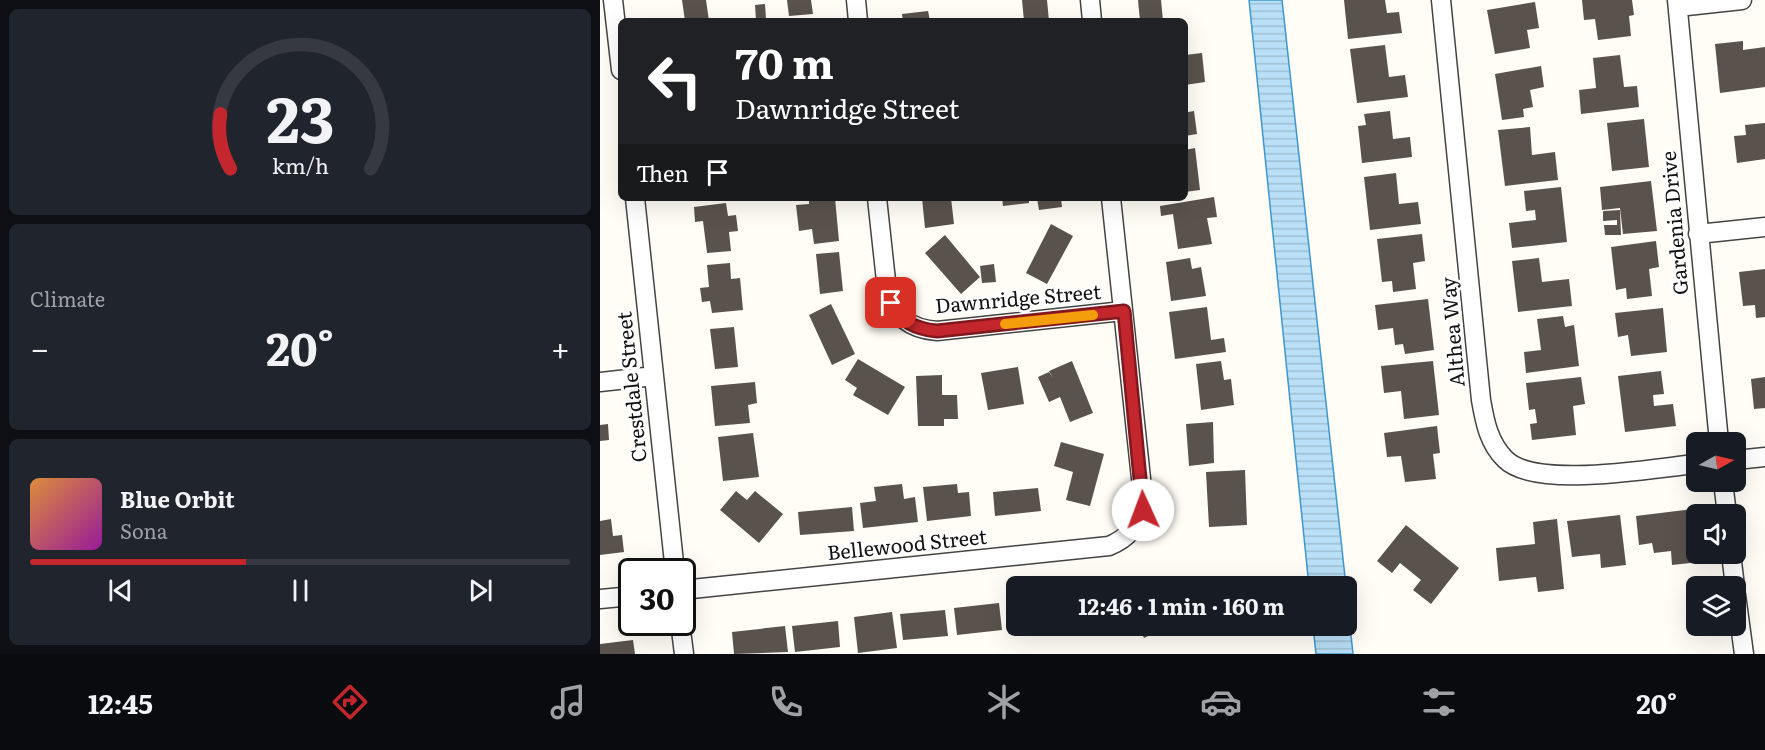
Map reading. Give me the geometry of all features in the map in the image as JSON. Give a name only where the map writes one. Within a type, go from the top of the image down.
[{"type":"street","points":[[614,0],[618,40]]},
{"type":"street","points":[[856,0],[858,18]]},
{"type":"street","points":[[1090,0],[1092,18]]},
{"type":"street","name":"Althea Way","points":[[1441,0],[1481,400],[1487,433],[1506,460],[1520,469],[1537,474],[1567,476],[1686,465]]},
{"type":"street","points":[[1677,3],[1742,0]]},
{"type":"street","name":"Gardenia Drive","points":[[1677,3],[1718,432]]},
{"type":"street","name":"Crestdale Street","points":[[635,201],[674,558]]},
{"type":"street","name":"Dawnridge Street","points":[[877,201],[889,297],[898,315],[909,324],[923,330],[937,331],[1124,311]]},
{"type":"street","points":[[1111,201],[1124,311]]},
{"type":"street","points":[[1698,234],[1765,227]]},
{"type":"street","name":"Bellewood Street","points":[[696,589],[1110,546],[1122,541],[1133,532],[1143,510],[1124,311]]},
{"type":"street","points":[[600,382],[654,376]]},
{"type":"street","points":[[1746,459],[1765,457]]},
{"type":"street","points":[[600,599],[618,597]]},
{"type":"street","points":[[682,636],[684,654]]},
{"type":"street","points":[[1742,636],[1744,654]]},
{"type":"water","points":[[1249,0],[1282,0],[1345,576],[1308,576]]},
{"type":"water","points":[[1314,636],[1351,636],[1353,654],[1316,654]]},
{"type":"building","points":[[682,0],[706,0],[709,18],[685,18]]},
{"type":"building","points":[[787,0],[811,0],[813,14],[789,16]]},
{"type":"building","points":[[1022,0],[1047,0],[1049,18],[1024,18]]},
{"type":"building","points":[[1138,0],[1161,0],[1163,18],[1140,18]]},
{"type":"building","points":[[1344,0],[1385,0],[1387,13],[1399,12],[1402,33],[1348,39]]},
{"type":"building","points":[[1582,0],[1632,0],[1634,15],[1629,16],[1631,36],[1598,40],[1595,19],[1584,20]]},
{"type":"building","points":[[1535,2],[1539,28],[1527,30],[1530,48],[1495,54],[1487,10]]},
{"type":"building","points":[[765,4],[766,18],[756,18],[755,5]]},
{"type":"building","points":[[928,11],[929,18],[903,18],[902,14]]},
{"type":"building","points":[[1743,41],[1743,50],[1765,47],[1765,87],[1720,93],[1715,44]]},
{"type":"building","points":[[1385,45],[1389,77],[1405,75],[1408,97],[1357,103],[1350,49]]},
{"type":"building","points":[[1202,53],[1205,82],[1188,85],[1188,55]]},
{"type":"building","points":[[1620,55],[1624,87],[1637,86],[1639,107],[1581,114],[1579,90],[1596,88],[1593,58]]},
{"type":"building","points":[[1541,66],[1544,87],[1530,90],[1533,107],[1523,109],[1524,117],[1502,120],[1495,74]]},
{"type":"building","points":[[1194,111],[1197,134],[1188,136],[1188,112]]},
{"type":"building","points":[[1390,111],[1393,139],[1410,137],[1412,157],[1362,163],[1358,126],[1366,125],[1364,114]]},
{"type":"building","points":[[1644,119],[1649,167],[1612,171],[1607,123]]},
{"type":"building","points":[[1765,123],[1765,159],[1737,163],[1734,136],[1746,135],[1745,125]]},
{"type":"building","points":[[1530,127],[1532,155],[1555,152],[1558,180],[1505,186],[1498,130]]},
{"type":"building","points":[[1195,148],[1200,190],[1188,192],[1188,149]]},
{"type":"building","points":[[1396,173],[1399,204],[1418,202],[1421,224],[1370,230],[1364,177]]},
{"type":"building","points":[[1651,181],[1657,231],[1623,234],[1620,208],[1602,210],[1600,187]]},
{"type":"building","points":[[1561,187],[1567,242],[1512,248],[1509,223],[1536,220],[1535,210],[1526,211],[1524,191]]},
{"type":"building","points":[[1214,197],[1217,217],[1207,218],[1212,244],[1178,249],[1173,214],[1161,216],[1160,206]]},
{"type":"building","points":[[809,201],[835,201],[839,241],[814,244],[812,229],[799,231],[796,205],[809,204]]},
{"type":"building","points":[[922,201],[951,201],[954,224],[925,228]]},
{"type":"building","points":[[1002,201],[1029,201],[1029,203],[1003,206]]},
{"type":"building","points":[[1038,201],[1061,201],[1062,207],[1039,210]]},
{"type":"building","points":[[726,203],[728,216],[736,215],[738,231],[729,232],[731,251],[707,253],[703,221],[695,222],[694,207]]},
{"type":"building","points":[[1620,210],[1621,235],[1605,235],[1604,225],[1617,225],[1617,220],[1603,221],[1603,211]]},
{"type":"building","points":[[1051,224],[1073,236],[1047,284],[1026,273]]},
{"type":"building","points":[[1422,234],[1425,261],[1413,263],[1416,289],[1393,292],[1392,281],[1382,282],[1377,239]]},
{"type":"building","points":[[945,235],[980,277],[961,294],[925,253]]},
{"type":"building","points":[[1656,241],[1659,267],[1649,269],[1652,296],[1627,299],[1626,288],[1616,290],[1611,247]]},
{"type":"building","points":[[839,252],[843,291],[820,294],[816,254]]},
{"type":"building","points":[[1190,258],[1192,269],[1201,267],[1206,296],[1171,301],[1166,262]]},
{"type":"building","points":[[1539,258],[1542,282],[1569,279],[1572,306],[1518,312],[1512,261]]},
{"type":"building","points":[[730,263],[731,279],[740,278],[743,310],[712,313],[710,301],[702,302],[700,288],[709,287],[707,265]]},
{"type":"building","points":[[994,264],[996,282],[982,283],[980,266]]},
{"type":"building","points":[[1765,269],[1765,317],[1756,318],[1755,305],[1743,306],[1739,272]]},
{"type":"building","points":[[1428,299],[1434,350],[1405,354],[1403,344],[1395,345],[1393,328],[1378,330],[1375,305]]},
{"type":"building","points":[[831,304],[855,354],[832,365],[809,315]]},
{"type":"building","points":[[1207,307],[1211,340],[1224,338],[1226,352],[1175,359],[1169,312]]},
{"type":"building","points":[[1663,308],[1667,352],[1631,356],[1628,335],[1618,337],[1615,313]]},
{"type":"building","points":[[1563,316],[1565,327],[1574,325],[1579,366],[1526,373],[1524,352],[1541,350],[1537,319]]},
{"type":"building","points":[[734,327],[738,367],[715,369],[710,329]]},
{"type":"building","points":[[858,359],[905,387],[888,415],[853,395],[857,388],[845,380]]},
{"type":"building","points":[[1072,361],[1093,413],[1070,422],[1060,397],[1049,402],[1038,377],[1049,372],[1053,378],[1049,371]]},
{"type":"building","points":[[1221,361],[1224,380],[1231,379],[1234,405],[1201,410],[1196,364]]},
{"type":"building","points":[[1433,361],[1439,415],[1404,419],[1401,391],[1384,393],[1381,366]]},
{"type":"building","points":[[1018,367],[1024,404],[988,410],[981,373]]},
{"type":"building","points":[[1661,371],[1664,394],[1653,395],[1654,406],[1673,404],[1676,426],[1625,432],[1618,376]]},
{"type":"building","points":[[942,375],[942,395],[957,395],[958,419],[944,419],[944,426],[918,426],[916,376]]},
{"type":"building","points":[[1581,377],[1585,404],[1573,406],[1576,435],[1532,440],[1530,424],[1537,423],[1535,409],[1529,410],[1526,383]]},
{"type":"building","points":[[1765,377],[1765,408],[1754,409],[1751,379]]},
{"type":"building","points":[[755,382],[757,403],[748,405],[750,423],[715,426],[711,386]]},
{"type":"building","points":[[1213,422],[1214,463],[1189,466],[1186,424]]},
{"type":"building","points":[[608,424],[609,440],[600,441],[600,425]]},
{"type":"building","points":[[1437,426],[1440,453],[1433,454],[1436,479],[1405,482],[1401,456],[1387,457],[1384,433]]},
{"type":"building","points":[[753,433],[759,477],[723,481],[718,437]]},
{"type":"building","points":[[1061,442],[1104,454],[1090,506],[1066,500],[1073,472],[1054,466]]},
{"type":"building","points":[[1245,470],[1247,525],[1209,527],[1206,472]]},
{"type":"building","points":[[902,484],[904,499],[915,497],[918,522],[863,528],[860,503],[876,501],[874,487]]},
{"type":"building","points":[[957,484],[958,493],[969,492],[971,516],[927,521],[923,487]]},
{"type":"building","points":[[1038,488],[1041,511],[995,516],[993,492]]},
{"type":"building","points":[[736,491],[747,500],[755,491],[783,514],[759,543],[720,510]]},
{"type":"building","points":[[852,507],[854,531],[800,535],[798,512]]},
{"type":"building","points":[[1686,510],[1686,563],[1672,565],[1671,551],[1654,553],[1652,543],[1639,545],[1636,516]]},
{"type":"building","points":[[1620,515],[1626,565],[1601,568],[1600,554],[1572,557],[1567,521]]},
{"type":"building","points":[[611,519],[613,536],[622,535],[624,552],[600,555],[600,521]]},
{"type":"building","points":[[1557,519],[1564,589],[1538,592],[1536,577],[1499,581],[1496,548],[1535,544],[1533,522]]},
{"type":"building","points":[[1406,525],[1459,568],[1431,604],[1413,590],[1421,580],[1400,563],[1392,573],[1377,561]]},
{"type":"building","points":[[999,603],[1002,630],[957,635],[954,608]]},
{"type":"building","points":[[945,610],[948,636],[903,640],[900,614]]},
{"type":"building","points":[[892,612],[897,648],[858,653],[854,617]]},
{"type":"building","points":[[838,621],[840,647],[795,652],[792,626]]},
{"type":"building","points":[[785,626],[788,652],[734,654],[732,632]]},
{"type":"building","points":[[633,640],[635,654],[600,654],[600,644]]},
{"type":"slow traffic","points":[[1005,324],[1093,315]]},
{"type":"route","points":[[891,303],[898,315],[909,324],[923,330],[937,331],[1124,311],[1143,510]]}]
